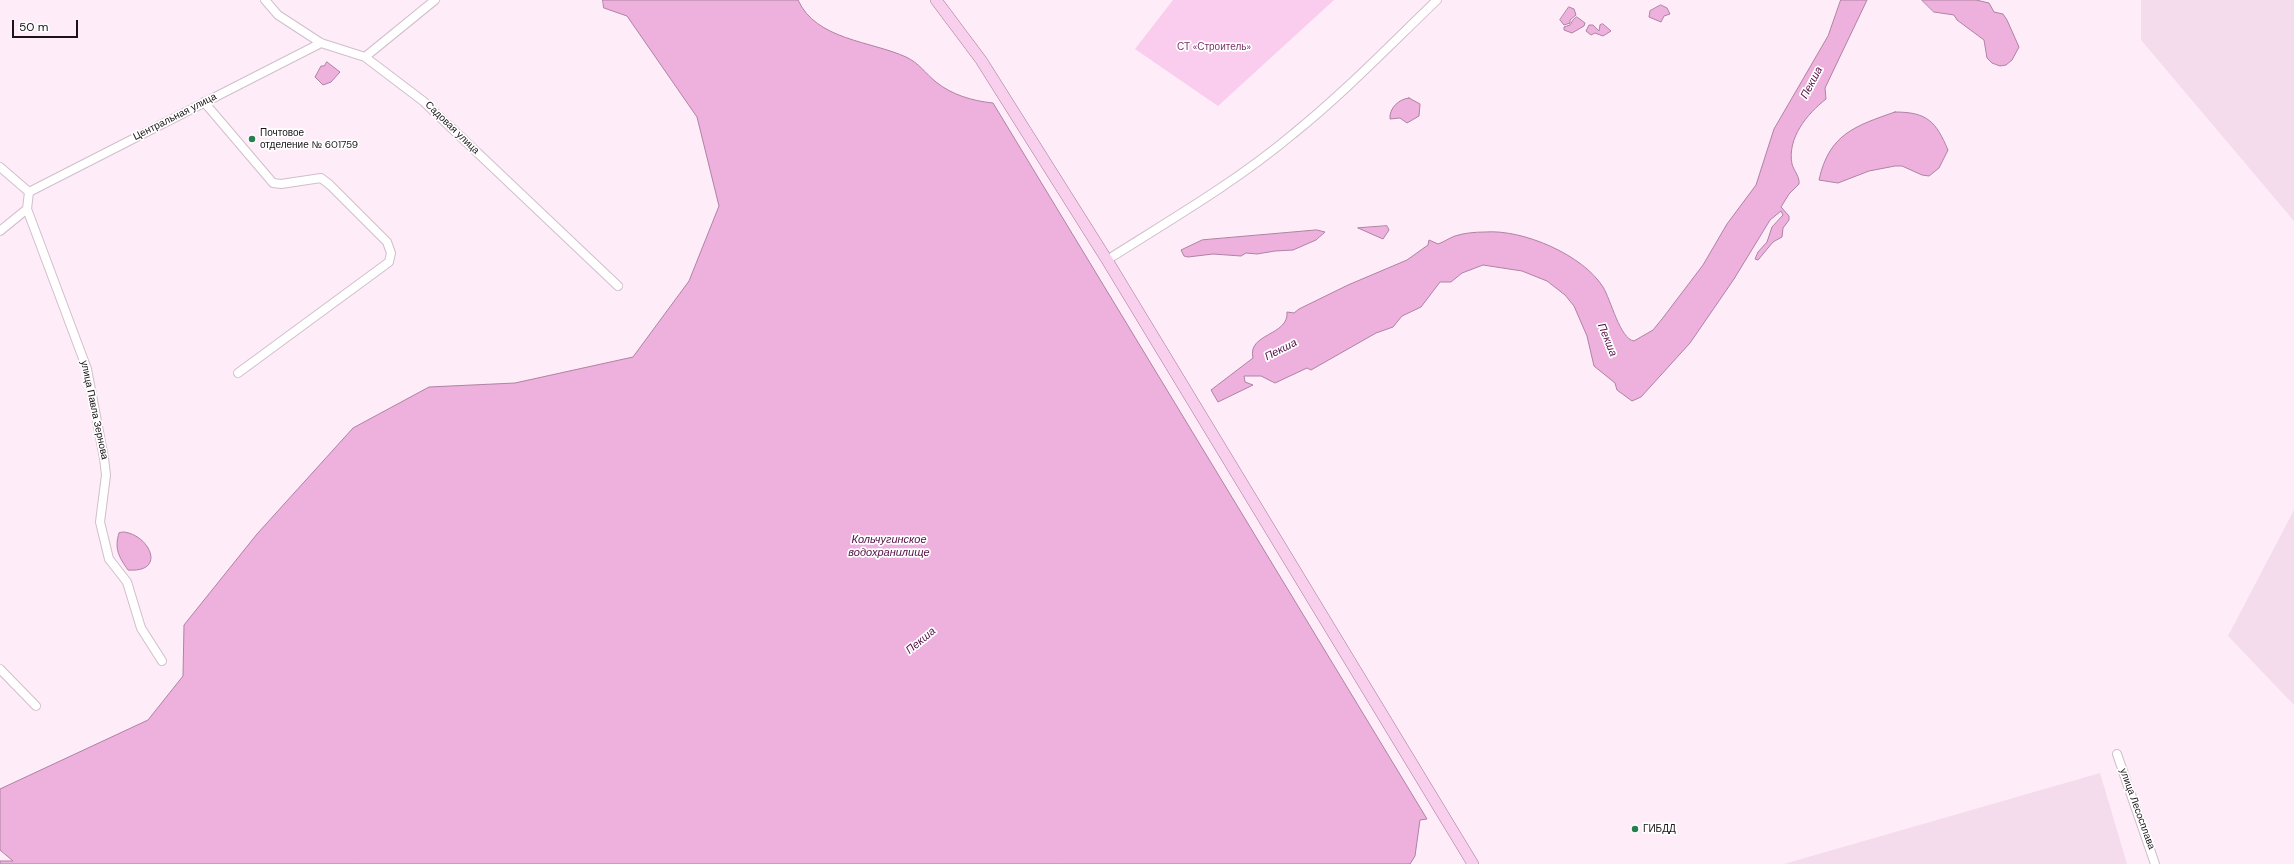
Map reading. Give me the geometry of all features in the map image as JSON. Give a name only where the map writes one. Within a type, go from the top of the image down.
[{"type":"main road","points":[[936,0],[1004,96],[1107,260],[1473,864]]},
{"type":"street","name":"Садовая улица","points":[[265,0],[278,15],[321,43],[365,57],[424,101],[618,286]]},
{"type":"street","points":[[365,57],[435,0]]},
{"type":"street","points":[[1107,260],[1242,172],[1292,135],[1333,100],[1437,0]]},
{"type":"street","name":"Центральная улица","points":[[29,192],[321,43]]},
{"type":"street","points":[[204,102],[273,183],[281,184],[321,178],[330,185],[387,242],[391,253],[389,262],[238,373]]},
{"type":"street","points":[[0,168],[29,192]]},
{"type":"street","name":"улица Павла Зернова","points":[[29,192],[27,209],[88,369],[106,475],[100,522],[109,559],[127,582],[141,628],[162,661]]},
{"type":"street","points":[[0,231],[27,209]]},
{"type":"street","points":[[0,669],[36,706]]},
{"type":"street","name":"улица Лесосплава","points":[[2117,754],[2155,864]]},
{"type":"shaded area","points":[[2141,0],[2294,0],[2294,221],[2141,40]]},
{"type":"shaded area","points":[[2294,510],[2294,705],[2228,636]]},
{"type":"shaded area","points":[[2100,773],[2127,864],[1784,864]]},
{"type":"green space","name":"СТ «Строитель»","points":[[1173,0],[1334,0],[1218,106],[1135,49]]},
{"type":"water","name":"Кольчугинское водохранилище","points":[[603,0],[798,0],[806,13],[818,24],[831,31],[846,38],[906,57],[915,62],[942,87],[956,94],[978,101],[993,103],[1427,819],[1420,820],[1415,856],[1410,864],[0,864],[0,861],[13,861],[0,850],[0,789],[148,720],[183,676],[184,625],[257,534],[353,428],[429,387],[515,383],[633,357],[689,281],[719,206],[697,117],[627,16],[604,8]]},
{"type":"water","name":"Пекша","points":[[1841,0],[1867,0],[1825,88],[1826,99],[1806,119],[1796,136],[1791,154],[1792,164],[1798,176],[1799,184],[1789,194],[1781,207],[1789,216],[1789,220],[1783,228],[1782,237],[1773,242],[1758,260],[1755,259],[1758,252],[1767,242],[1772,227],[1783,215],[1781,211],[1770,220],[1734,279],[1690,343],[1641,397],[1632,401],[1617,390],[1615,383],[1594,366],[1587,336],[1574,306],[1565,295],[1547,281],[1522,271],[1483,265],[1462,273],[1451,282],[1440,282],[1421,307],[1402,316],[1393,327],[1376,333],[1311,370],[1307,368],[1275,383],[1261,376],[1244,376],[1245,382],[1253,385],[1218,402],[1211,390],[1253,358],[1253,350],[1256,344],[1282,326],[1286,320],[1287,312],[1294,313],[1299,309],[1348,285],[1407,260],[1428,245],[1429,240],[1438,244],[1466,233],[1500,232],[1517,235],[1551,246],[1581,264],[1594,275],[1603,287],[1624,334],[1629,339],[1634,341],[1653,330],[1703,265],[1727,224],[1756,185],[1774,129],[1828,36]]},
{"type":"water","points":[[1922,0],[1976,0],[1989,3],[1994,12],[2003,14],[2019,47],[2012,60],[2006,65],[2000,66],[1992,63],[1987,58],[1984,40],[1957,20],[1954,15],[1934,12]]},
{"type":"water","points":[[1661,5],[1667,8],[1670,14],[1664,16],[1661,22],[1649,17],[1650,11]]},
{"type":"water","points":[[1569,7],[1574,9],[1576,15],[1570,20],[1570,23],[1564,25],[1560,20]]},
{"type":"water","points":[[1577,17],[1585,23],[1584,26],[1572,33],[1564,30],[1564,27],[1570,25]]},
{"type":"water","points":[[1603,24],[1611,31],[1603,36],[1595,33],[1591,35],[1586,31],[1589,25],[1593,25],[1599,31],[1600,25]]},
{"type":"water","points":[[327,62],[340,72],[331,82],[323,85],[315,77],[321,66],[324,66]]},
{"type":"water","points":[[1409,98],[1420,104],[1419,116],[1407,123],[1400,118],[1390,119],[1391,111],[1395,105],[1402,100]]},
{"type":"water","points":[[1895,112],[1916,114],[1929,120],[1935,126],[1944,140],[1948,150],[1939,168],[1929,176],[1922,175],[1902,166],[1895,166],[1869,171],[1838,183],[1819,180],[1823,164],[1829,152],[1837,142],[1856,128]]},
{"type":"water","points":[[1387,226],[1389,230],[1383,239],[1358,228]]},
{"type":"water","points":[[1317,230],[1325,232],[1316,240],[1293,250],[1257,254],[1246,253],[1241,256],[1213,254],[1188,257],[1184,256],[1181,250],[1202,240]]},
{"type":"water","points":[[124,532],[133,535],[147,546],[151,560],[147,566],[140,569],[128,570],[118,553],[117,548],[119,533]]},
{"type":"place","name":"Почтовое отделение № 601759","points":[[252,139]]},
{"type":"place","name":"ГИБДД","points":[[1635,829]]}]
